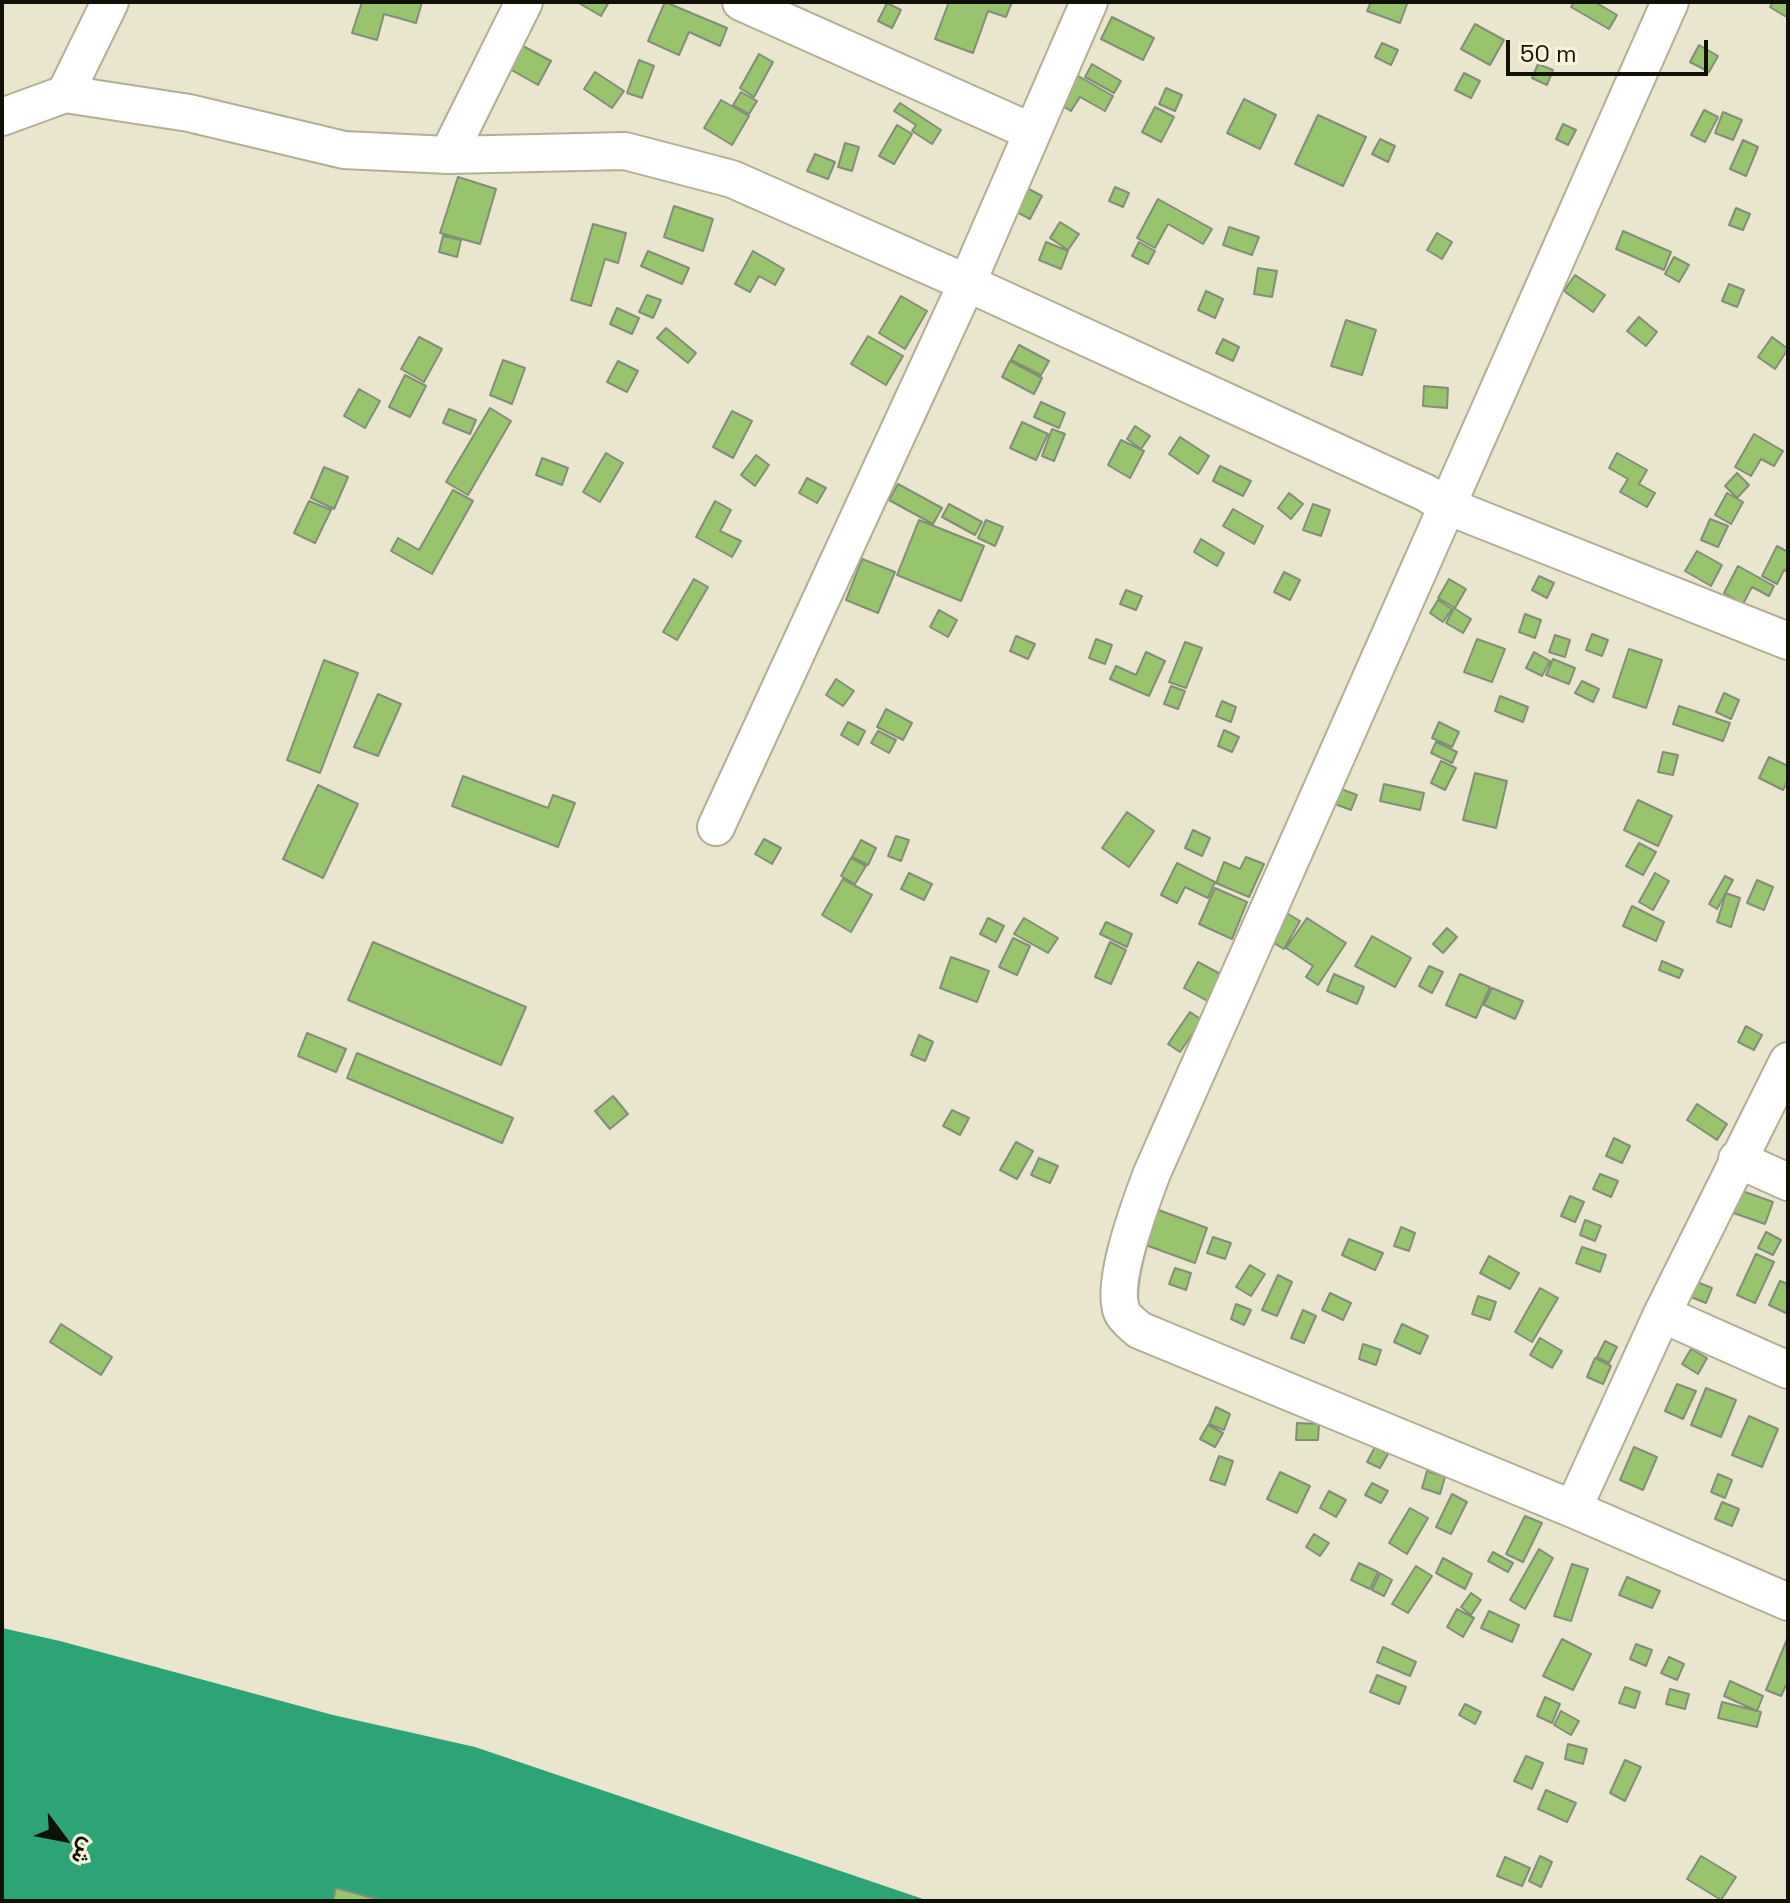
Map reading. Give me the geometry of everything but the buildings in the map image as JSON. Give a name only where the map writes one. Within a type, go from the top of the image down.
[{"type":"street","points":[[65,94],[110,2]]},
{"type":"street","points":[[448,155],[524,2]]},
{"type":"street","points":[[741,2],[1032,132]]},
{"type":"street","points":[[716,827],[967,283],[1089,2]]},
{"type":"street","points":[[1670,2],[1152,1173],[1134,1221],[1118,1293],[1123,1314],[1139,1330],[1573,1509],[1788,1602]]},
{"type":"street","points":[[2,117],[65,94],[189,113],[344,150],[448,155],[625,151],[732,179],[967,283],[1426,493],[1447,506],[1788,641]]},
{"type":"street","points":[[1573,1509],[1662,1314],[1788,1061]]},
{"type":"street","points":[[1737,1159],[1788,1182]]},
{"type":"street","points":[[1662,1314],[1788,1370]]},
{"type":"shaded area","points":[[2,1628],[333,1715],[475,1747],[929,1901],[2,1901]]}]
